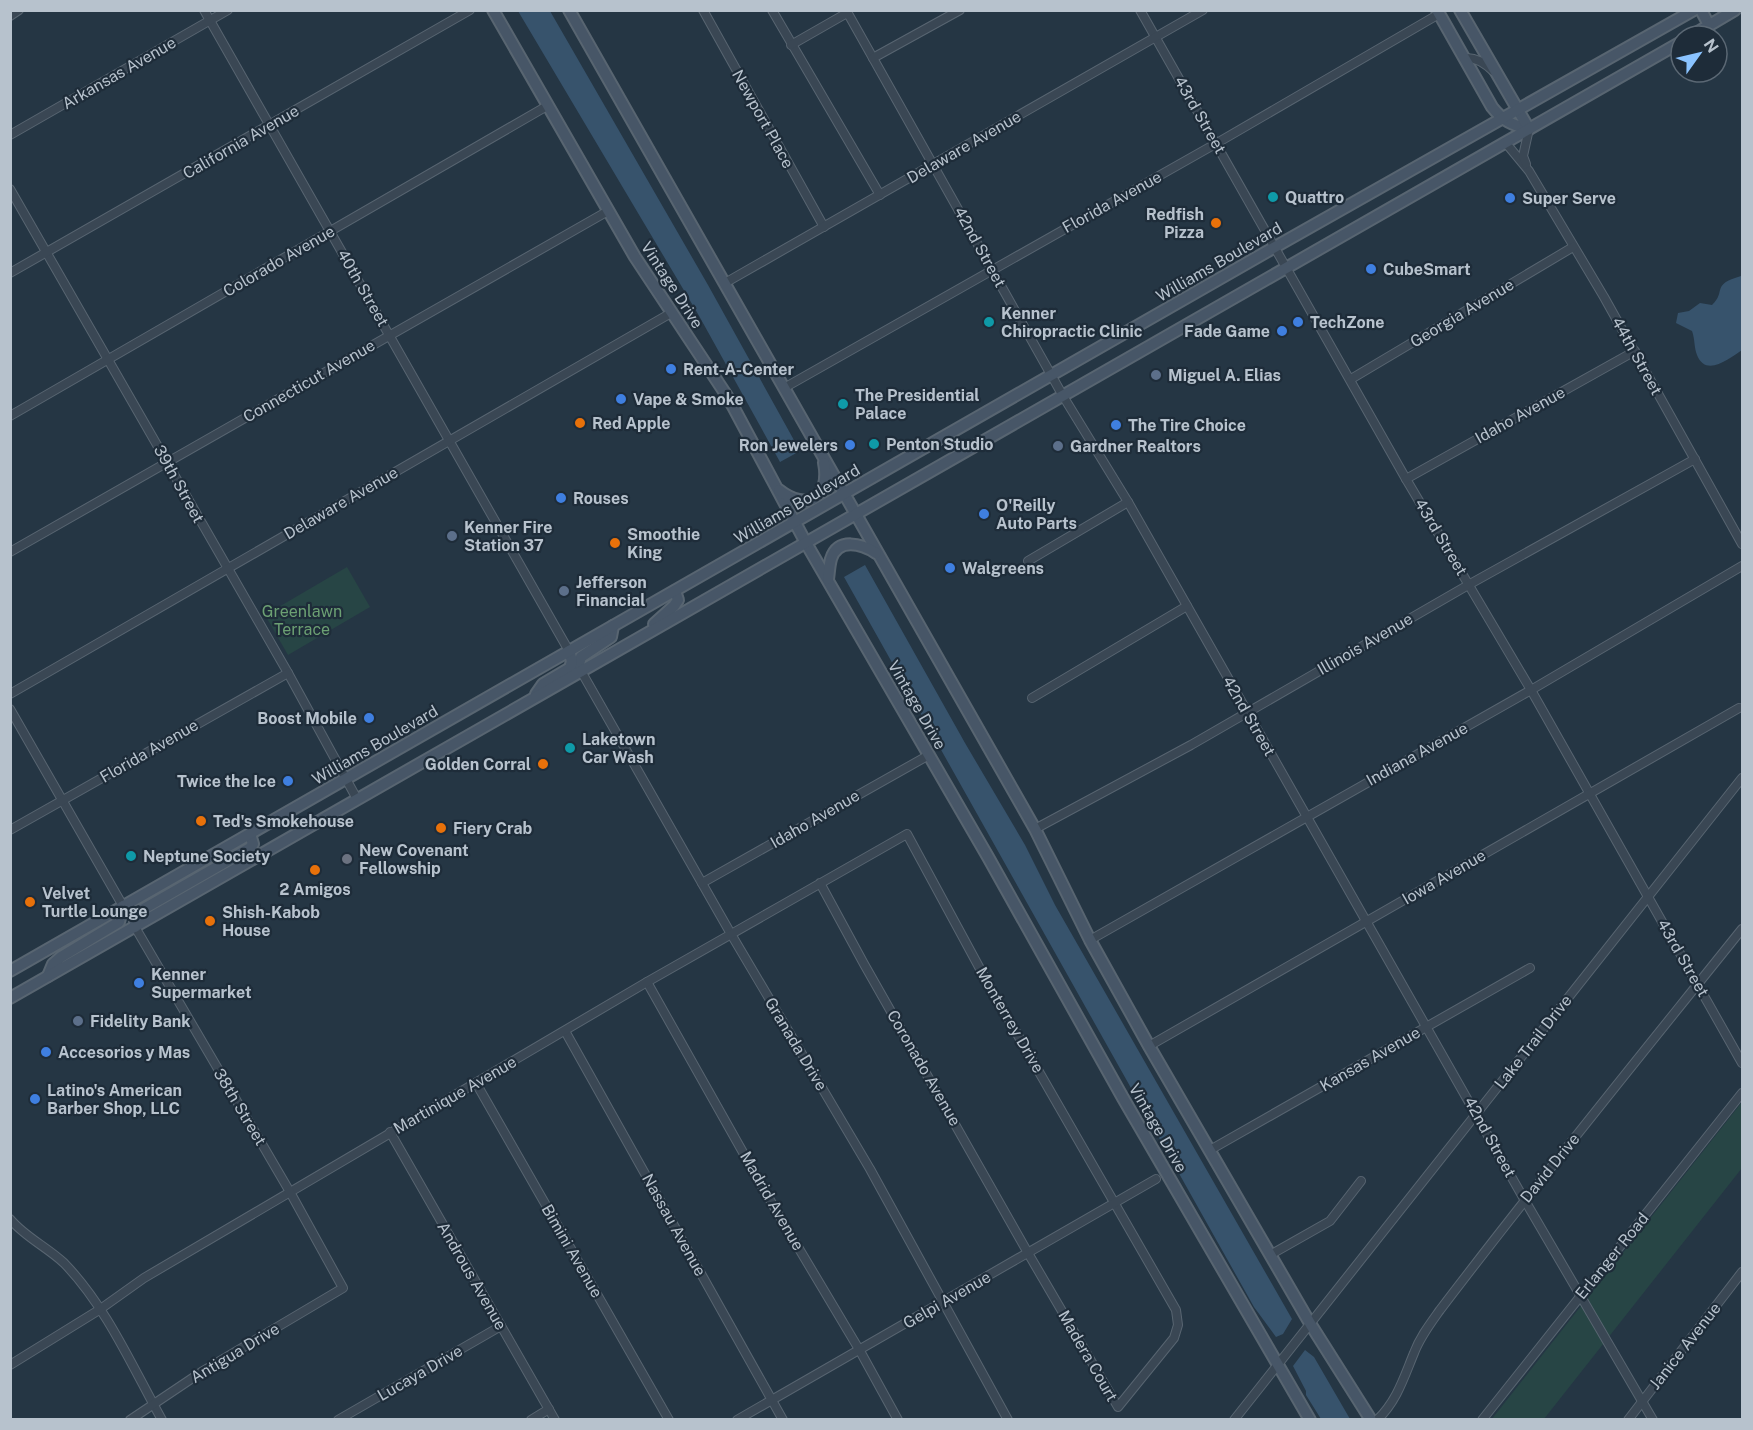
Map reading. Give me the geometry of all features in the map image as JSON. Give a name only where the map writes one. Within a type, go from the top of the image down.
[{"type":"street","points":[[10,16],[20,10]]},
{"type":"street","name":"40th Street","points":[[204,10],[569,651]]},
{"type":"street","name":"Arkansas Avenue","points":[[10,135],[228,10]]},
{"type":"street","name":"California Avenue","points":[[10,273],[470,10]]},
{"type":"street","name":"Vintage Drive","points":[[493,10],[608,211],[729,399],[806,543],[1123,1098],[1310,1419]]},
{"type":"street","name":"Vintage Drive","points":[[569,10],[1035,829],[1090,940],[1149,1046],[1311,1325],[1371,1419]]},
{"type":"street","name":"Newport Place","points":[[703,10],[824,227]]},
{"type":"street","points":[[772,10],[880,195]]},
{"type":"street","points":[[873,58],[960,10]]},
{"type":"street","name":"43rd Street","points":[[1140,10],[1406,479],[1470,584],[1743,1063]]},
{"type":"street","name":"Delaware Avenue","points":[[725,283],[1203,10]]},
{"type":"street","points":[[1460,10],[1529,129]]},
{"type":"street","name":"Williams Boulevard","points":[[10,971],[1275,247],[1694,10]]},
{"type":"street","points":[[1701,10],[1708,24]]},
{"type":"street","points":[[791,45],[847,11]]},
{"type":"street","name":"42nd Street","points":[[847,11],[1063,396],[1128,502],[1524,1199],[1653,1419]]},
{"type":"street","points":[[1711,24],[1733,11]]},
{"type":"street","points":[[1438,12],[1502,119],[1513,126],[1529,129]]},
{"type":"street","name":"Florida Avenue","points":[[784,388],[1217,143],[1438,12]]},
{"type":"street","points":[[10,998],[1669,49]]},
{"type":"street","points":[[1465,58],[1481,62],[1500,79]]},
{"type":"street","name":"Colorado Avenue","points":[[10,416],[547,106]]},
{"type":"street","points":[[1505,142],[1513,126],[1517,110]]},
{"type":"street","name":"44th Street","points":[[1528,171],[1523,156],[1529,129]]},
{"type":"street","name":"44th Street","points":[[1505,142],[1528,171],[1635,351],[1743,544]]},
{"type":"street","name":"39th Street","points":[[10,189],[109,358],[357,799]]},
{"type":"street","name":"Connecticut Avenue","points":[[10,552],[608,211]]},
{"type":"street","name":"Georgia Avenue","points":[[1351,379],[1573,247]]},
{"type":"street","name":"Delaware Avenue","points":[[10,694],[671,312]]},
{"type":"street","name":"Idaho Avenue","points":[[1406,479],[1635,351]]},
{"type":"street","points":[[777,488],[797,501],[811,500],[816,497],[825,483],[826,474],[822,454]]},
{"type":"street","name":"Illinois Avenue","points":[[1035,829],[1191,745],[1470,584],[1695,459]]},
{"type":"street","points":[[1029,561],[1128,502]]},
{"type":"street","points":[[828,579],[834,552],[841,546],[856,543],[879,555]]},
{"type":"street","name":"Indiana Avenue","points":[[1090,940],[1531,690],[1743,566]]},
{"type":"street","points":[[628,645],[674,606],[678,600],[675,591]]},
{"type":"street","points":[[1032,698],[1187,606]]},
{"type":"street","points":[[581,671],[579,664],[581,657],[611,637],[613,626]]},
{"type":"street","points":[[535,698],[541,686],[570,668],[572,658],[569,651]]},
{"type":"street","name":"Granada Drive","points":[[581,671],[731,934],[870,1170],[1008,1419]]},
{"type":"street","name":"Florida Avenue","points":[[10,830],[288,673]]},
{"type":"street","name":"Iowa Avenue","points":[[1149,1046],[1739,708]]},
{"type":"street","points":[[10,709],[123,906],[119,922],[61,957],[53,964],[48,976]]},
{"type":"street","name":"Idaho Avenue","points":[[702,883],[929,755]]},
{"type":"street","name":"Lake Trail Drive","points":[[1234,1419],[1311,1325],[1743,778]]},
{"type":"street","points":[[135,927],[135,916],[140,911],[250,848],[253,844],[250,834]]},
{"type":"street","name":"Martinique Avenue","points":[[10,1365],[99,1310],[144,1278],[390,1132],[907,834]]},
{"type":"street","name":"Monterrey Drive","points":[[907,834],[986,978],[1116,1203]]},
{"type":"street","name":"Coronado Avenue","points":[[820,883],[1028,1253]]},
{"type":"street","name":"38th Street","points":[[135,927],[290,1192],[343,1288]]},
{"type":"street","name":"David Drive","points":[[1377,1419],[1395,1397],[1427,1327],[1524,1199],[1743,929]]},
{"type":"street","name":"Kansas Avenue","points":[[1210,1150],[1530,968]]},
{"type":"street","name":"Madrid Avenue","points":[[647,982],[767,1195],[898,1419]]},
{"type":"street","name":"Nassau Avenue","points":[[565,1031],[783,1419]]},
{"type":"street","name":"Bimini Avenue","points":[[476,1083],[669,1419]]},
{"type":"street","name":"Erlanger Road","points":[[1482,1419],[1743,1093]]},
{"type":"street","name":"Androus Avenue","points":[[390,1132],[555,1419]]},
{"type":"street","name":"Gelpi Avenue","points":[[736,1419],[860,1351],[1156,1179]]},
{"type":"street","points":[[1270,1255],[1330,1221],[1361,1181]]},
{"type":"street","name":"Madera Court","points":[[1028,1253],[1118,1407],[1173,1338],[1178,1325],[1176,1310],[1116,1203]]},
{"type":"street","points":[[10,1219],[64,1263],[87,1291],[122,1345],[162,1419]]},
{"type":"street","name":"Janice Avenue","points":[[1628,1419],[1743,1272]]},
{"type":"street","name":"Antigua Drive","points":[[130,1419],[203,1371],[343,1288]]},
{"type":"street","name":"Lucaya Drive","points":[[338,1419],[501,1326]]},
{"type":"street","points":[[531,1419],[549,1409]]},
{"type":"green space","name":"Greenlawn Terrace","points":[[347,567],[370,607],[288,655],[265,615]]},
{"type":"green space","points":[[1742,1102],[1742,1168],[1544,1419],[1491,1420]]},
{"type":"water","points":[[518,11],[550,11],[708,285],[800,451],[780,462],[698,314]]},
{"type":"water","points":[[1741,276],[1742,350],[1718,364],[1706,365],[1697,355],[1692,331],[1676,323],[1678,313],[1689,311],[1700,303],[1712,305],[1722,285]]},
{"type":"water","points":[[865,565],[1025,845],[1055,905],[1292,1319],[1283,1334],[1276,1337],[1254,1307],[844,577]]},
{"type":"water","points":[[1305,1350],[1314,1357],[1350,1419],[1321,1419],[1306,1395],[1293,1366]]},
{"type":"place","name":"Quattro","points":[[1273,197]]},
{"type":"place","name":"Super Serve","points":[[1510,198]]},
{"type":"place","name":"Redfish Pizza","points":[[1216,223]]},
{"type":"place","name":"CubeSmart","points":[[1371,269]]},
{"type":"place","name":"Kenner Chiropractic Clinic","points":[[989,322]]},
{"type":"place","name":"TechZone","points":[[1298,322]]},
{"type":"place","name":"Fade Game","points":[[1282,331]]},
{"type":"place","name":"Rent-A-Center","points":[[671,369]]},
{"type":"place","name":"Miguel A. Elias","points":[[1156,375]]},
{"type":"place","name":"Vape & Smoke","points":[[621,399]]},
{"type":"place","name":"The Presidential Palace","points":[[843,404]]},
{"type":"place","name":"Red Apple","points":[[580,423]]},
{"type":"place","name":"The Tire Choice","points":[[1116,425]]},
{"type":"place","name":"Penton Studio","points":[[874,444]]},
{"type":"place","name":"Ron Jewelers","points":[[850,445]]},
{"type":"place","name":"Gardner Realtors","points":[[1058,446]]},
{"type":"place","name":"Rouses","points":[[561,498]]},
{"type":"place","name":"O'Reilly Auto Parts","points":[[984,514]]},
{"type":"place","name":"Kenner Fire Station 37","points":[[452,536]]},
{"type":"place","name":"Smoothie King","points":[[615,543]]},
{"type":"place","name":"Walgreens","points":[[950,568]]},
{"type":"place","name":"Jefferson Financial","points":[[564,591]]},
{"type":"place","name":"Boost Mobile","points":[[369,718]]},
{"type":"place","name":"Laketown Car Wash","points":[[570,748]]},
{"type":"place","name":"Golden Corral","points":[[543,764]]},
{"type":"place","name":"Twice the Ice","points":[[288,781]]},
{"type":"place","name":"Ted's Smokehouse","points":[[201,821]]},
{"type":"place","name":"Fiery Crab","points":[[441,828]]},
{"type":"place","name":"Neptune Society","points":[[131,856]]},
{"type":"place","name":"New Covenant Fellowship","points":[[347,859]]},
{"type":"place","name":"2 Amigos","points":[[315,870]]},
{"type":"place","name":"Velvet Turtle Lounge","points":[[30,902]]},
{"type":"place","name":"Shish-Kabob House","points":[[210,921]]},
{"type":"place","name":"Kenner Supermarket","points":[[139,983]]},
{"type":"place","name":"Fidelity Bank","points":[[78,1021]]},
{"type":"place","name":"Accesorios y Mas","points":[[46,1052]]},
{"type":"place","name":"Latino's American Barber Shop, LLC","points":[[35,1099]]}]
